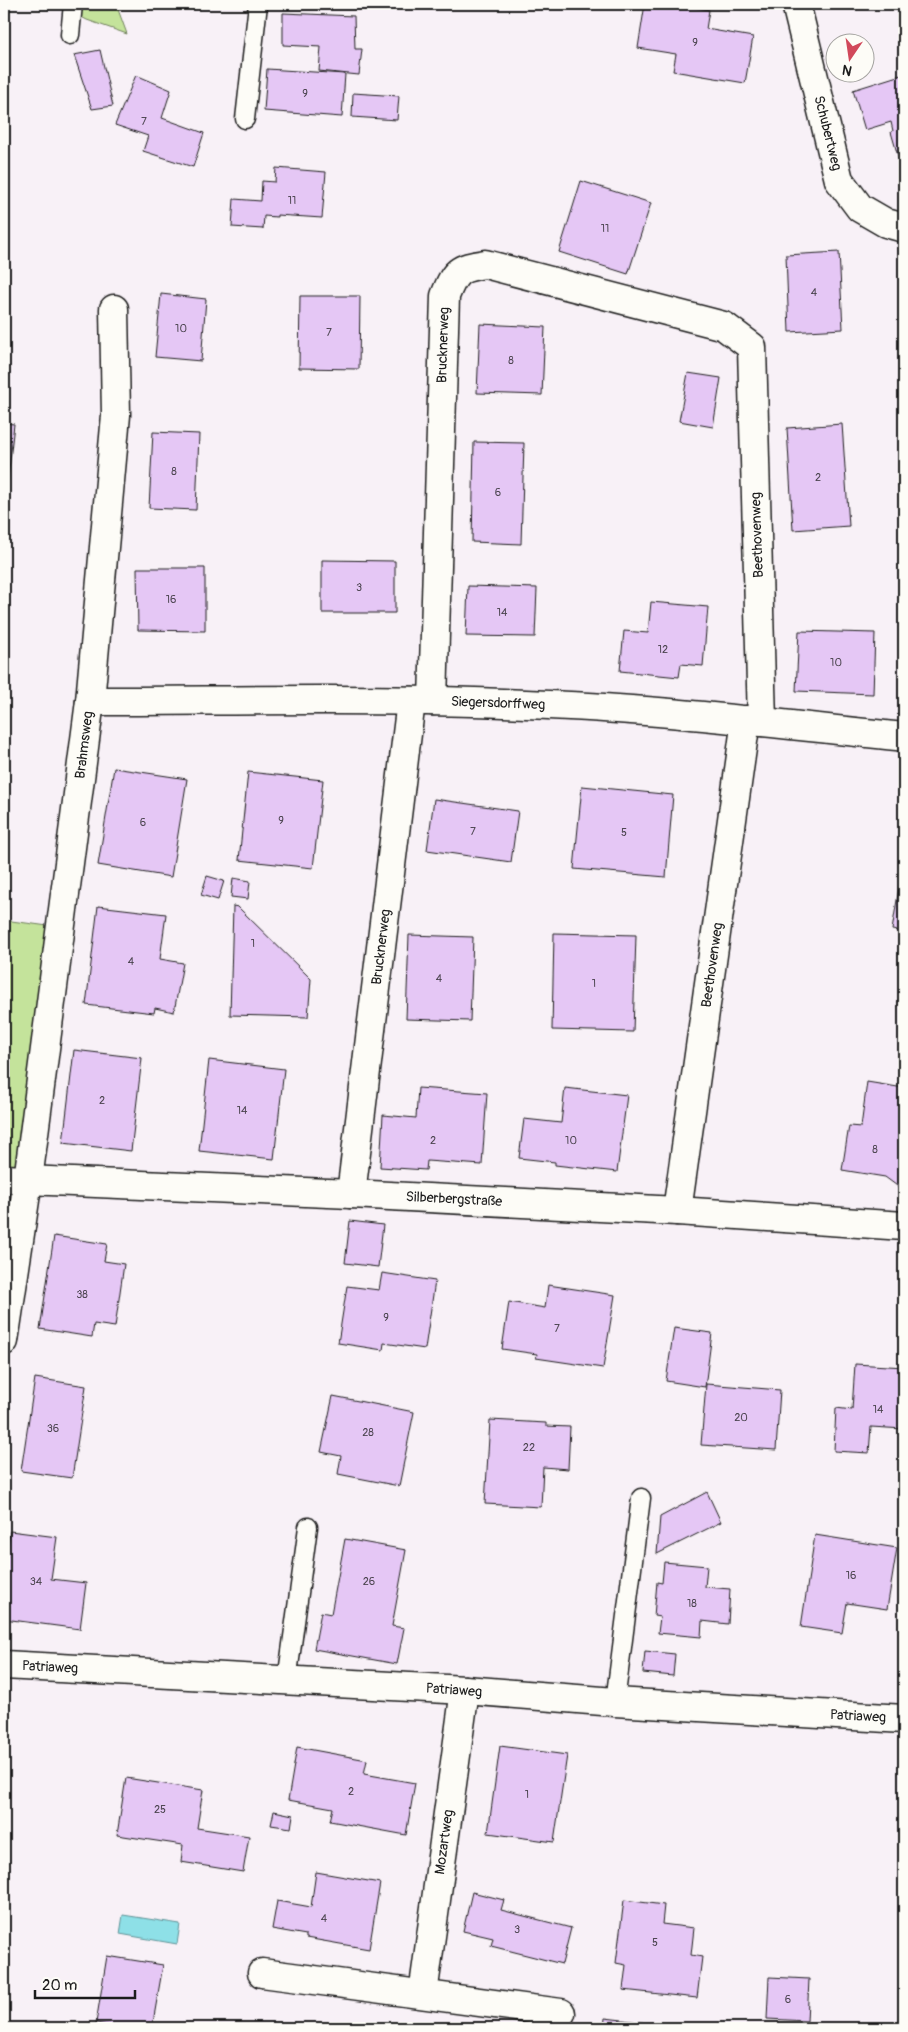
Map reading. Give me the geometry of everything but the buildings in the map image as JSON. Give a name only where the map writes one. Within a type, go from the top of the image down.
[{"type":"street","name":"Schubertweg","points":[[796,4],[839,180],[860,208],[886,224],[904,228]]},
{"type":"street","name":"Brucknerweg","points":[[351,1194],[422,701],[445,296],[453,276],[467,267],[485,264],[724,326],[752,347]]},
{"type":"street","name":"Brahmsweg","points":[[16,1180],[90,701],[116,415],[114,308]]},
{"type":"street","name":"Beethovenweg","points":[[677,1211],[754,721],[752,347]]},
{"type":"street","name":"Siegersdorffweg","points":[[90,701],[422,701],[550,704],[754,721],[904,737]]},
{"type":"street","name":"Silberbergstraße","points":[[16,1180],[351,1194],[677,1211],[904,1226]]},
{"type":"street","points":[[4,1341],[16,1180]]},
{"type":"street","name":"Patriaweg","points":[[4,1665],[465,1690],[615,1702],[904,1719]]},
{"type":"street","name":"Mozartweg","points":[[423,1994],[465,1690]]},
{"type":"street","points":[[262,1974],[561,2013]]},
{"type":"lane","points":[[70,35],[73,4]]},
{"type":"lane","points":[[245,119],[258,4]]},
{"type":"lane","points":[[615,1702],[642,1498]]},
{"type":"lane","points":[[287,1681],[308,1527]]},
{"type":"green space","points":[[57,4],[116,4],[127,34],[87,20]]},
{"type":"green space","points":[[4,920],[48,926],[17,1174],[4,1174]]},
{"type":"water","points":[[123,1915],[180,1924],[177,1944],[120,1934]]}]
